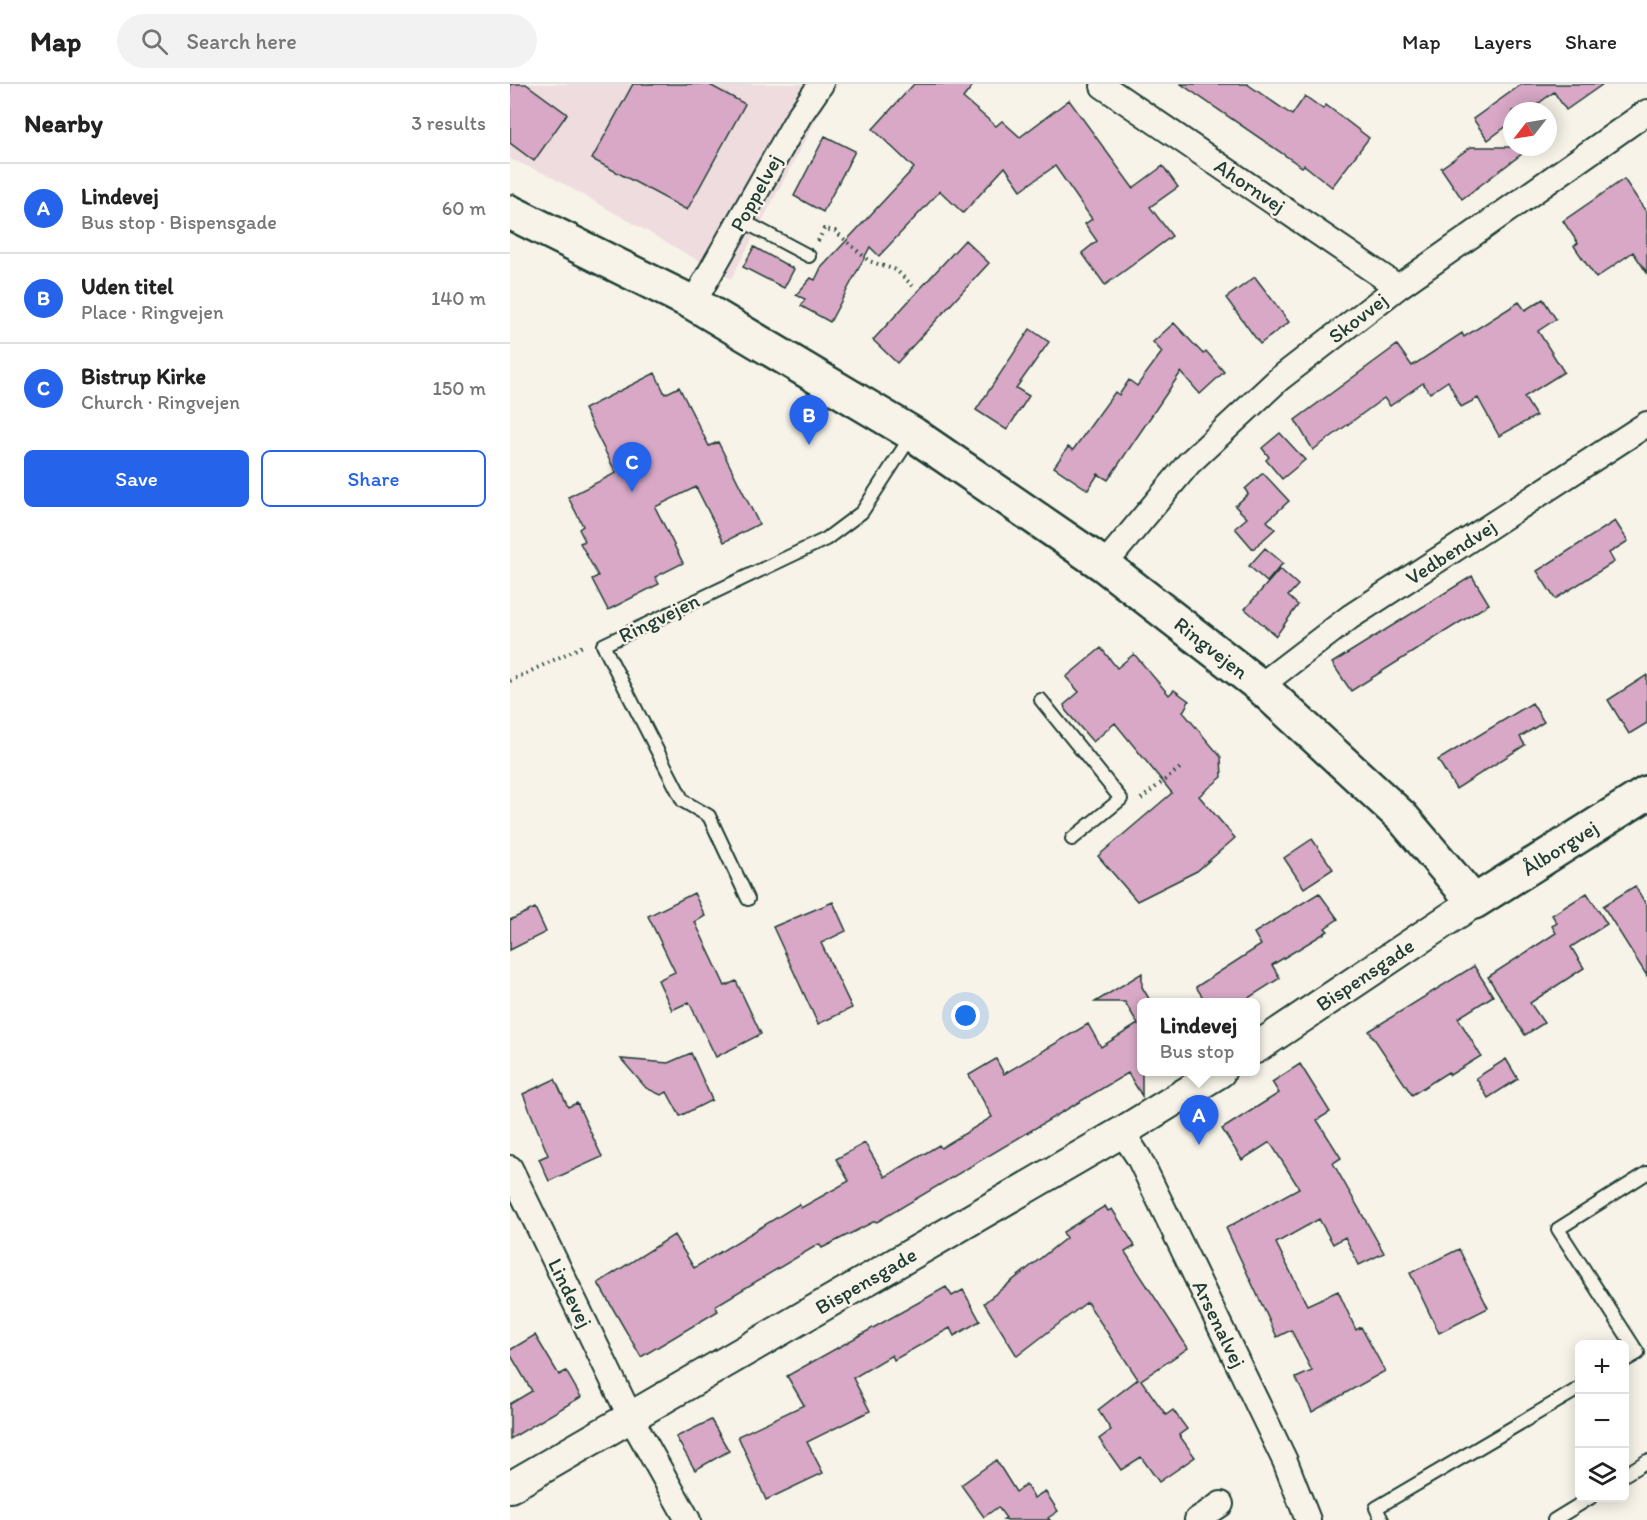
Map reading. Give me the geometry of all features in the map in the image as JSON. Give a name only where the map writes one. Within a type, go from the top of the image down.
[{"type":"main road","name":"Ringvejen","points":[[510,212],[693,303],[913,434],[1104,565],[1260,686],[1402,817],[1474,902]]},
{"type":"main road","name":"Ålborgvej","points":[[1474,902],[1647,793]]},
{"type":"street","name":"Poppelvej","points":[[693,303],[799,116],[821,84]]},
{"type":"street","name":"Ahornvej","points":[[1103,86],[1398,287]]},
{"type":"street","name":"Skovvej","points":[[1104,565],[1189,464],[1279,379],[1398,287],[1647,112]]},
{"type":"street","name":"Vedbendvej","points":[[1260,686],[1350,617],[1647,424]]},
{"type":"street","name":"Bispensgade","points":[[1260,1045],[1474,902]]},
{"type":"street","name":"Bispensgade","points":[[510,1487],[1122,1132],[1213,1076]]},
{"type":"street","name":"Arsenalvej","points":[[1122,1132],[1139,1158],[1285,1461],[1308,1520]]},
{"type":"street","name":"Lindevej","points":[[510,1168],[631,1418],[688,1520]]},
{"type":"street","points":[[1197,1520],[1221,1504]]},
{"type":"lane","points":[[741,220],[809,256]]},
{"type":"lane","name":"Ringvejen","points":[[748,899],[709,816],[682,801],[603,645],[826,539],[862,512],[913,434]]},
{"type":"lane","points":[[1041,700],[1121,799],[1072,839]]},
{"type":"lane","points":[[1629,1358],[1638,1353],[1558,1229],[1647,1173]]},
{"type":"lane","points":[[1382,1520],[1376,1508],[1575,1391]]},
{"type":"lane","points":[[1629,1472],[1647,1461]]},
{"type":"lane","points":[[1554,1520],[1582,1502]]},
{"type":"path","points":[[809,256],[824,229],[835,231],[869,261],[896,270],[914,287]]},
{"type":"path","points":[[510,681],[588,643],[603,645]]},
{"type":"path","points":[[1121,799],[1142,799],[1180,768]]},
{"type":"shaded area","points":[[510,84],[839,84],[827,99],[731,279],[548,175],[510,159]]},
{"type":"building","points":[[510,84],[526,84],[567,114],[534,161],[510,143]]},
{"type":"building","points":[[633,84],[708,84],[745,104],[687,210],[592,159]]},
{"type":"building","points":[[914,84],[974,84],[963,98],[996,126],[1002,121],[1020,137],[1069,100],[1133,188],[1163,166],[1178,187],[1150,207],[1172,236],[1105,285],[1082,253],[1097,241],[1085,224],[1092,219],[1055,166],[1021,190],[1005,167],[963,213],[940,191],[879,256],[870,247],[830,322],[801,306],[805,299],[796,295],[811,278],[815,280],[821,268],[914,168],[873,129]]},
{"type":"building","points":[[1181,84],[1247,84],[1292,115],[1305,96],[1323,109],[1326,105],[1369,138],[1332,187],[1304,165],[1302,167]]},
{"type":"building","points":[[1522,84],[1603,84],[1566,110],[1554,92],[1540,102],[1503,102],[1503,129],[1488,140],[1473,119]]},
{"type":"building","points":[[825,136],[855,151],[823,212],[794,196]]},
{"type":"building","points":[[1471,147],[1503,147],[1503,156],[1519,156],[1462,199],[1441,168]]},
{"type":"building","points":[[1624,179],[1647,213],[1647,273],[1633,252],[1596,278],[1574,246],[1578,243],[1563,221]]},
{"type":"building","points":[[965,240],[989,263],[897,363],[873,340]]},
{"type":"building","points":[[754,247],[794,269],[784,288],[743,267]]},
{"type":"building","points":[[1255,277],[1289,322],[1260,344],[1226,298]]},
{"type":"building","points":[[1543,299],[1556,319],[1538,331],[1564,372],[1524,397],[1536,416],[1499,436],[1478,398],[1461,407],[1448,381],[1430,393],[1423,383],[1390,406],[1384,398],[1313,450],[1295,420],[1397,345],[1412,366],[1462,333],[1464,337],[1519,302],[1525,310]]},
{"type":"building","points":[[1174,323],[1203,354],[1206,351],[1224,372],[1200,394],[1181,372],[1108,480],[1098,474],[1088,490],[1054,467],[1068,447],[1073,450],[1115,392],[1119,395],[1129,380],[1137,386],[1162,352],[1153,342]]},
{"type":"building","points":[[1030,329],[1049,342],[1016,388],[1029,396],[1007,430],[976,410]]},
{"type":"building","points":[[655,373],[665,394],[679,387],[709,446],[718,442],[759,524],[724,542],[696,487],[655,507],[683,563],[655,577],[659,584],[608,610],[592,579],[598,576],[580,543],[585,541],[579,529],[583,526],[568,497],[616,473],[584,409]]},
{"type":"building","points":[[1280,433],[1305,460],[1282,479],[1266,460],[1269,457],[1262,448]]},
{"type":"building","points":[[1263,473],[1289,501],[1267,521],[1275,529],[1253,549],[1235,528],[1247,518],[1235,506],[1248,494],[1245,489]]},
{"type":"building","points":[[1615,521],[1628,541],[1609,553],[1614,562],[1555,599],[1537,571]]},
{"type":"building","points":[[1265,548],[1283,563],[1267,582],[1249,566]]},
{"type":"building","points":[[1280,569],[1298,585],[1288,596],[1298,605],[1276,636],[1245,609]]},
{"type":"building","points":[[1472,576],[1489,604],[1351,691],[1332,663]]},
{"type":"building","points":[[1101,648],[1117,668],[1134,654],[1169,695],[1174,690],[1189,701],[1183,712],[1221,757],[1222,777],[1199,796],[1235,838],[1197,871],[1137,901],[1098,856],[1172,793],[1115,723],[1093,742],[1066,711],[1064,705],[1079,692],[1066,677]]},
{"type":"building","points":[[1647,675],[1647,723],[1629,734],[1608,700]]},
{"type":"building","points":[[1532,703],[1544,722],[1520,737],[1525,745],[1456,789],[1438,760]]},
{"type":"building","points":[[1312,839],[1333,869],[1304,888],[1284,858]]},
{"type":"building","points":[[1635,886],[1647,906],[1647,976],[1603,906]]},
{"type":"building","points":[[694,893],[705,916],[695,922],[725,986],[736,981],[761,1034],[716,1057],[689,1002],[672,1010],[658,980],[675,972],[648,916]]},
{"type":"building","points":[[1319,893],[1338,919],[1325,928],[1328,931],[1272,965],[1280,978],[1248,998],[1203,998],[1196,987],[1261,945],[1254,933]]},
{"type":"building","points":[[1587,893],[1607,924],[1571,947],[1584,968],[1530,1003],[1544,1023],[1525,1035],[1488,977],[1556,933],[1552,926],[1557,923],[1552,915]]},
{"type":"building","points":[[833,902],[846,931],[821,943],[852,1008],[818,1024],[773,927]]},
{"type":"building","points":[[535,908],[546,932],[510,950],[510,920]]},
{"type":"building","points":[[1474,966],[1493,996],[1458,1018],[1481,1056],[1450,1075],[1448,1072],[1412,1095],[1369,1031]]},
{"type":"building","points":[[1142,973],[1142,987],[1149,998],[1137,998],[1137,1022],[1125,1002],[1095,1002]]},
{"type":"building","points":[[1088,1024],[1101,1047],[1137,1025],[1137,1076],[1142,1076],[1142,1096],[1128,1073],[877,1222],[822,1248],[819,1244],[715,1306],[718,1311],[641,1357],[598,1283],[674,1235],[694,1268],[799,1204],[801,1208],[849,1181],[836,1159],[865,1143],[885,1177],[939,1145],[941,1148],[992,1117],[969,1075],[996,1059],[1004,1074]]},
{"type":"building","points":[[691,1053],[712,1100],[680,1116],[667,1092],[661,1095],[646,1088],[621,1059],[668,1063]]},
{"type":"building","points":[[1506,1059],[1518,1079],[1488,1098],[1476,1078]]},
{"type":"building","points":[[1300,1064],[1330,1112],[1317,1120],[1341,1158],[1333,1163],[1384,1253],[1359,1265],[1345,1237],[1333,1244],[1319,1219],[1276,1243],[1307,1305],[1338,1291],[1356,1330],[1361,1327],[1385,1371],[1312,1412],[1296,1378],[1312,1371],[1291,1330],[1277,1337],[1226,1228],[1299,1188],[1270,1142],[1242,1160],[1222,1129],[1279,1093],[1272,1082]]},
{"type":"building","points":[[555,1079],[568,1107],[577,1103],[602,1157],[549,1181],[539,1159],[548,1155],[523,1094]]},
{"type":"building","points":[[1105,1206],[1108,1211],[1112,1209],[1135,1246],[1125,1252],[1188,1348],[1141,1380],[1166,1415],[1173,1410],[1187,1429],[1179,1435],[1195,1457],[1159,1482],[1141,1457],[1121,1470],[1099,1439],[1111,1430],[1098,1410],[1138,1379],[1087,1302],[1017,1356],[984,1303],[1066,1238],[1063,1232]]},
{"type":"building","points":[[1459,1249],[1488,1308],[1439,1333],[1410,1273]]},
{"type":"building","points":[[946,1287],[952,1296],[963,1290],[980,1321],[954,1336],[950,1328],[894,1360],[892,1355],[853,1378],[870,1411],[807,1442],[823,1473],[766,1500],[738,1436],[804,1405],[787,1376]]},
{"type":"building","points":[[535,1335],[559,1375],[566,1371],[581,1397],[510,1439],[510,1404],[532,1391],[510,1354],[510,1350]]},
{"type":"building","points":[[711,1420],[729,1451],[695,1470],[676,1437]]},
{"type":"building","points":[[996,1460],[1016,1492],[1026,1485],[1034,1498],[1045,1491],[1058,1511],[1048,1518],[1050,1520],[1002,1520],[1006,1518],[998,1507],[984,1517],[961,1485]]},
{"type":"place","name":"Uden titel","points":[[809,445]]},
{"type":"place","name":"Bistrup Kirke","points":[[632,492]]},
{"type":"place","name":"Lindevej","points":[[1199,1145]]}]
